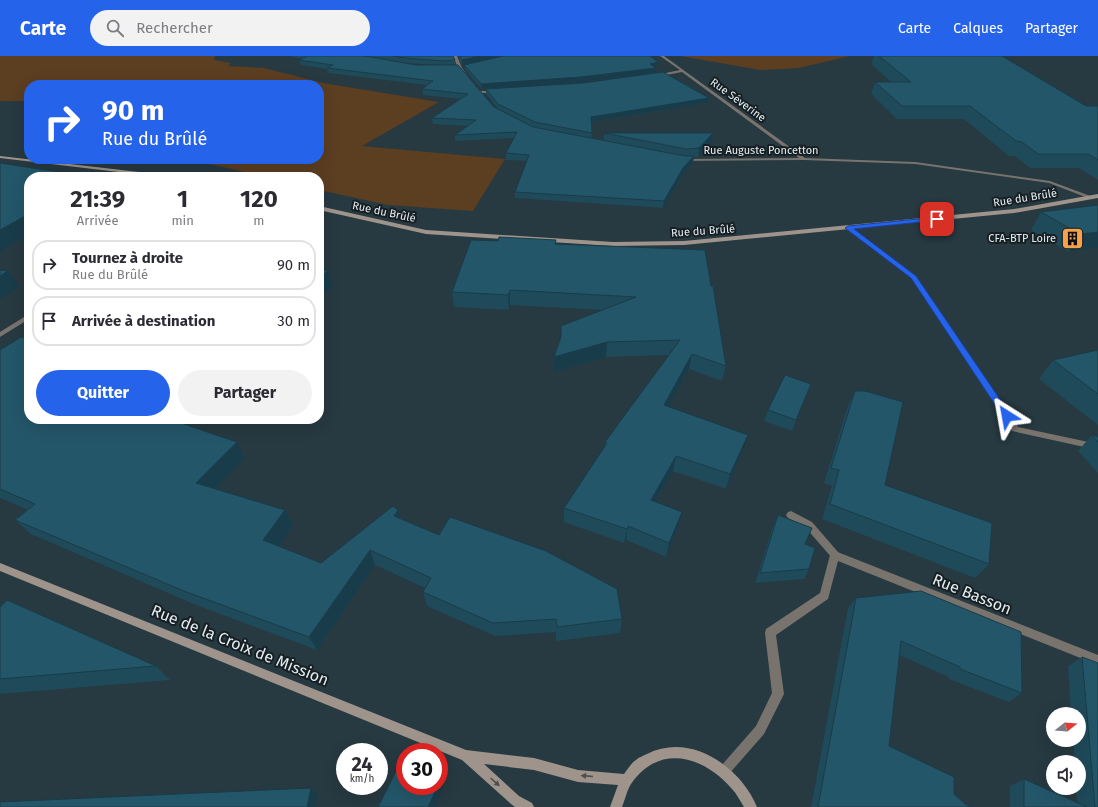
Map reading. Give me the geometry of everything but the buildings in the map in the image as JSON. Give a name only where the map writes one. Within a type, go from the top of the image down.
[{"type":"main road","points":[[0,157],[24,160]]},
{"type":"main road","points":[[61,164],[130,172]]},
{"type":"main road","points":[[1090,198],[1098,196]]},
{"type":"main road","name":"Rue du Brûlé","points":[[324,209],[426,232],[613,244],[684,243],[1014,211],[1090,198]]},
{"type":"main road","name":"Rue de la Croix de Mission","points":[[0,567],[466,756],[534,764],[578,776],[626,780]]},
{"type":"main road","points":[[616,807],[618,797],[626,780],[645,761],[657,755],[670,752],[684,752],[713,762],[725,770],[746,795],[752,807]]},
{"type":"main road","name":"Rue de la Croix de Mission","points":[[466,756],[515,800],[527,807]]},
{"type":"street","points":[[455,56],[460,68],[482,94],[502,92]]},
{"type":"street","name":"Rue Séverine","points":[[662,56],[804,159]]},
{"type":"street","points":[[453,68],[467,66]]},
{"type":"street","points":[[654,77],[682,71]]},
{"type":"street","name":"Rue Auguste Poncetton","points":[[676,159],[804,159],[915,163],[1050,182],[1090,198]]},
{"type":"street","points":[[848,228],[914,277],[1015,429],[1098,447]]},
{"type":"street","points":[[0,335],[24,319]]},
{"type":"street","points":[[725,770],[760,730],[778,694],[770,633],[824,596],[835,555],[809,524],[791,515]]},
{"type":"street","name":"Rue Basson","points":[[835,555],[1098,660]]},
{"type":"shaded area","points":[[0,56],[215,56],[214,60],[231,63],[228,66],[264,68],[311,80],[24,80],[24,101],[0,101]]},
{"type":"shaded area","points":[[680,56],[850,56],[799,68],[760,70]]},
{"type":"shaded area","points":[[324,83],[439,102],[362,146],[505,159],[473,211],[388,205],[324,191],[324,172],[245,172],[209,164],[324,164]]},
{"type":"place","name":"CFA-BTP Loire","points":[[1072,238]]},
{"type":"route","points":[[937,219],[848,228],[914,277],[1007,416]]}]
